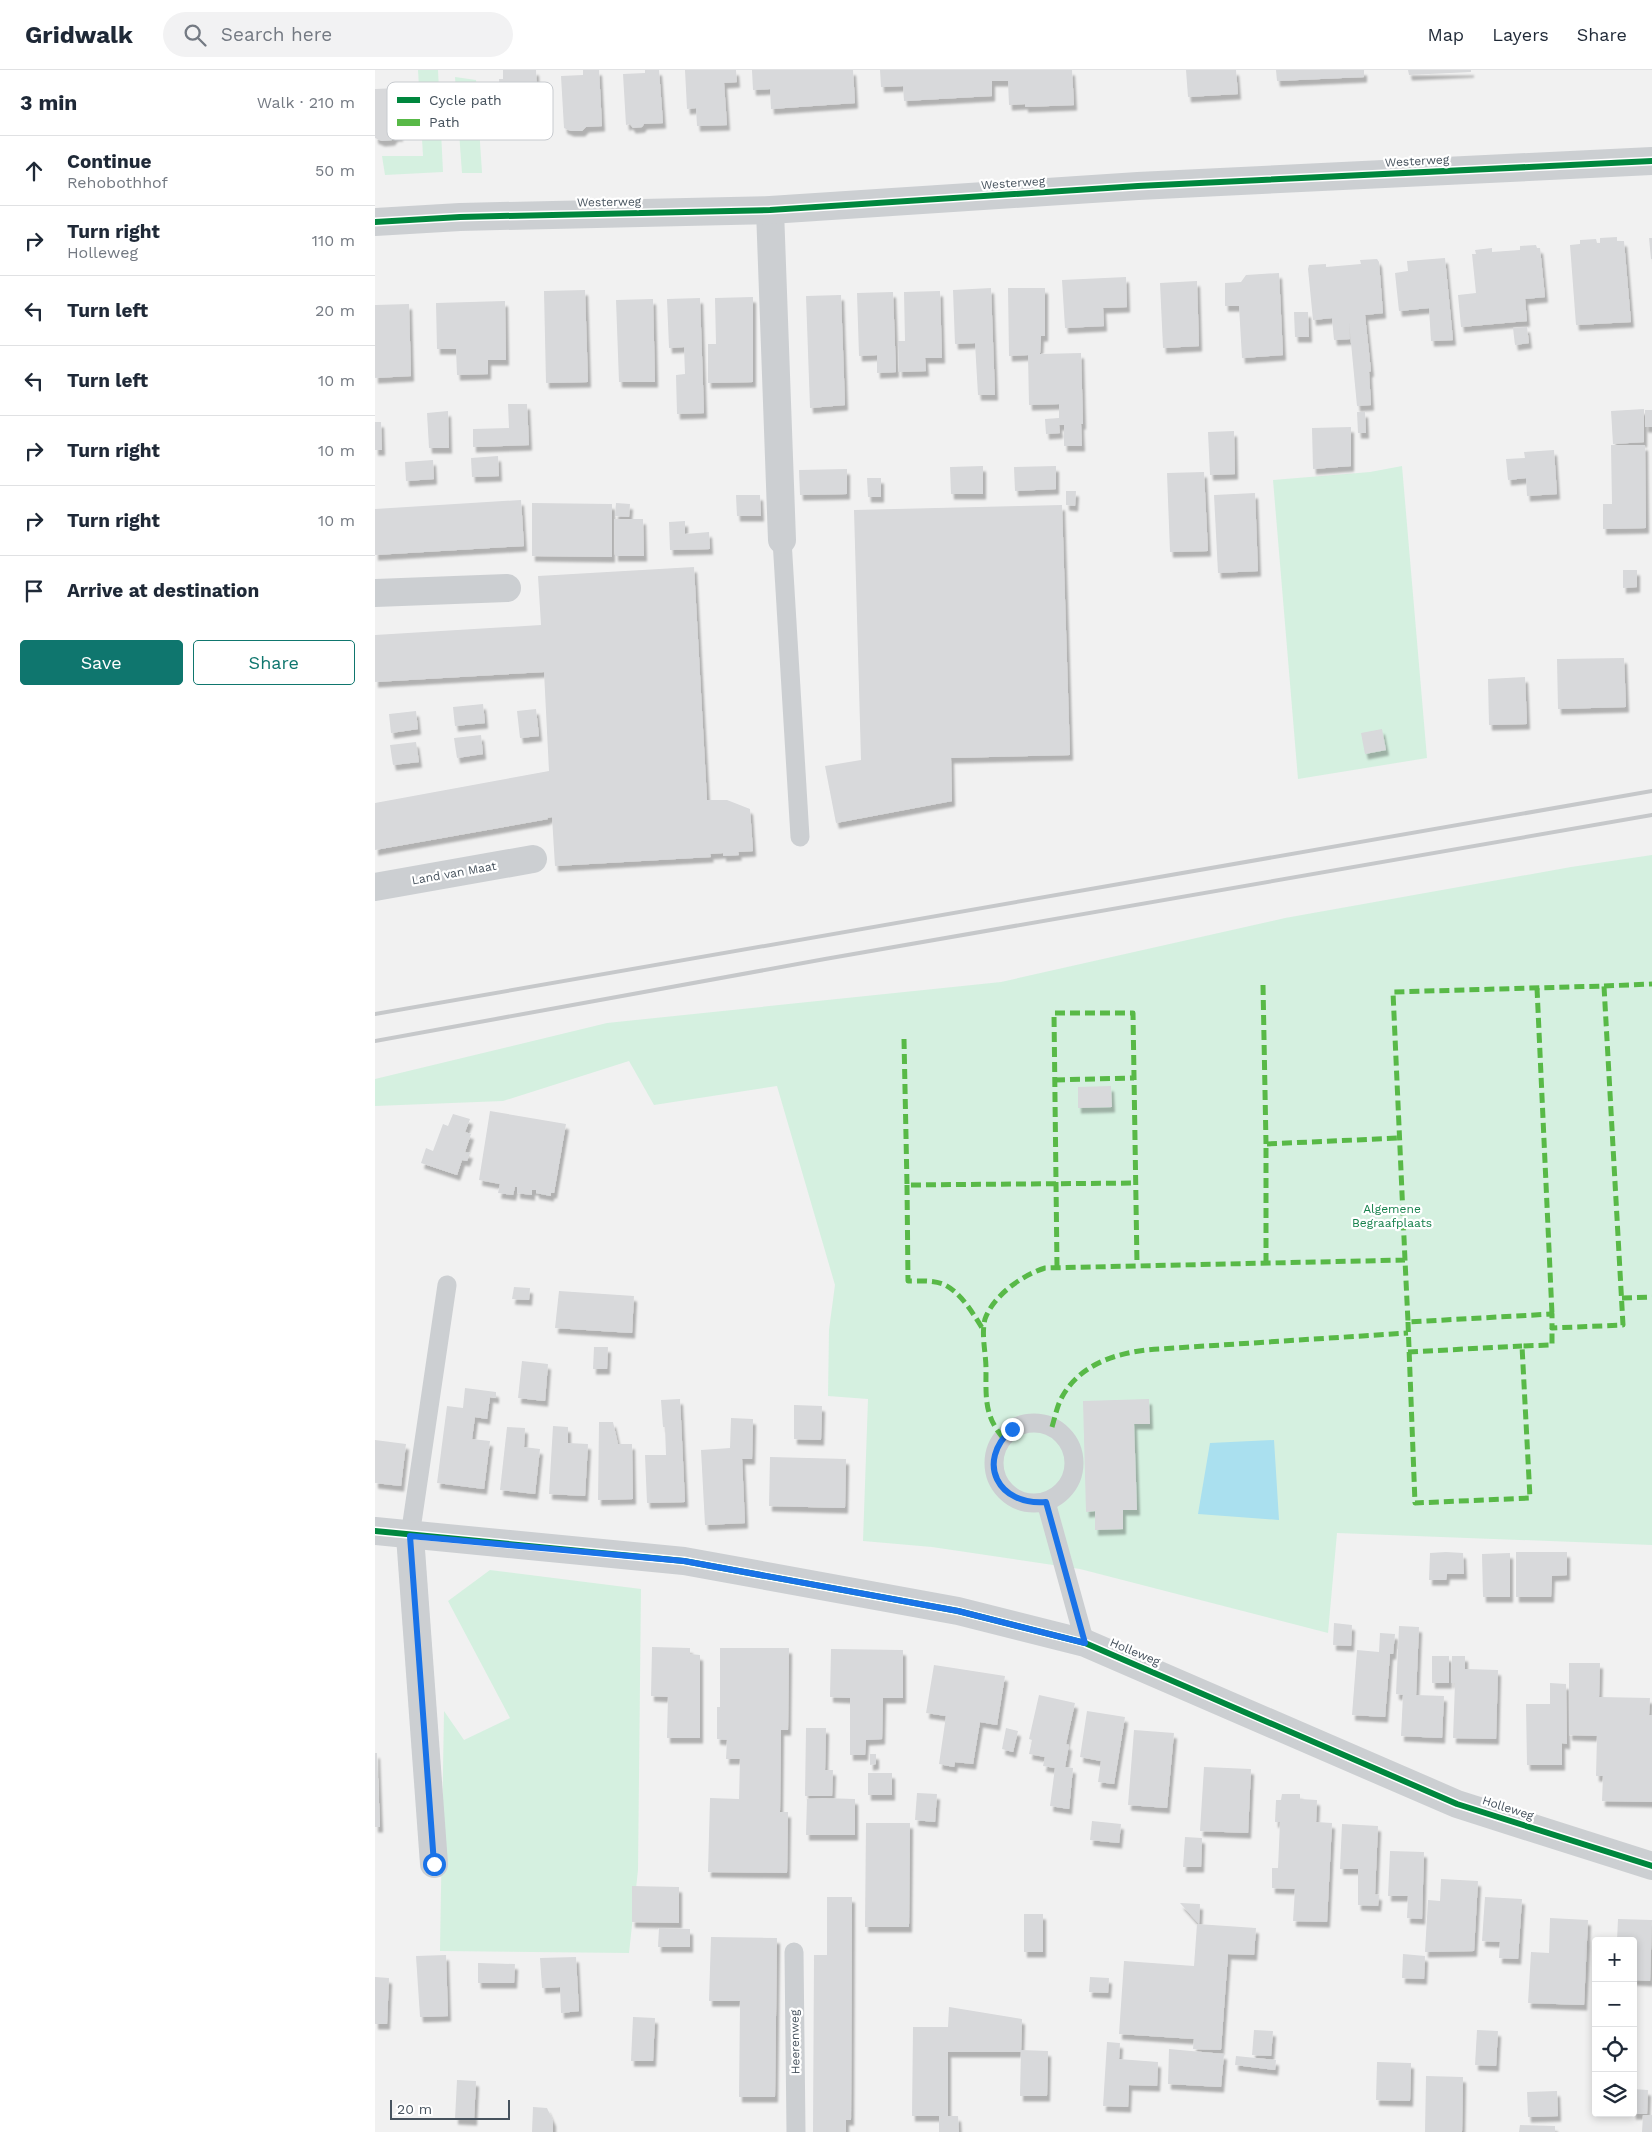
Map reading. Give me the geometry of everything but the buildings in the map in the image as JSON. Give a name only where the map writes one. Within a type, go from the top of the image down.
[{"type":"street","name":"Westerweg","points":[[375,222],[460,217],[771,210],[1139,186],[1652,161]]},
{"type":"street","points":[[771,210],[782,540]]},
{"type":"street","points":[[375,593],[507,588]]},
{"type":"street","name":"Land van Maat","points":[[375,887],[533,859]]},
{"type":"street","name":"Holleweg","points":[[375,1531],[410,1536],[684,1561],[958,1611],[1085,1643],[1457,1804],[1652,1866]]},
{"type":"street","points":[[410,1536],[434,1864]]},
{"type":"lane","points":[[782,540],[800,837]]},
{"type":"lane","points":[[410,1536],[447,1285]]},
{"type":"lane","points":[[1038,1423],[1051,1427],[1063,1434],[1071,1446],[1075,1459],[1073,1473],[1068,1486],[1058,1496],[1046,1502],[1033,1503],[1015,1498],[1001,1485],[995,1474],[994,1461],[997,1449],[1003,1438],[1012,1429],[1024,1424],[1038,1423]]},
{"type":"lane","points":[[1046,1502],[1085,1643]]},
{"type":"lane","name":"Heerenweg","points":[[795,1952],[796,2132]]},
{"type":"green space","points":[[418,70],[438,70],[439,82],[419,82]]},
{"type":"green space","points":[[455,77],[476,80],[476,82],[455,82]]},
{"type":"green space","points":[[422,140],[441,140],[443,172],[385,175],[382,156],[423,156]]},
{"type":"green space","points":[[460,140],[480,140],[482,173],[462,173]]},
{"type":"green space","points":[[1402,466],[1427,758],[1298,779],[1273,480],[1370,472]]},
{"type":"green space","name":"Algemene Begraafplaats","points":[[1652,855],[1652,1545],[1337,1533],[1328,1633],[1080,1569],[932,1547],[863,1541],[868,1399],[828,1396],[829,1330],[835,1285],[777,1086],[654,1105],[629,1061],[503,1101],[375,1106],[375,1079],[607,1023],[1001,982],[1285,918],[1571,867]]},
{"type":"green space","points":[[490,1570],[641,1589],[638,1870],[629,1953],[440,1951],[444,1711],[464,1740],[510,1718],[448,1601]]},
{"type":"water","points":[[1274,1440],[1279,1520],[1198,1514],[1210,1443]]},
{"type":"railway","points":[[375,1014],[1652,791]]},
{"type":"railway","points":[[375,1041],[825,959],[1652,815]]},
{"type":"marked path","points":[[1604,986],[1652,984]]},
{"type":"marked path","points":[[1263,985],[1266,1144]]},
{"type":"marked path","points":[[1003,1438],[992,1421],[987,1405],[985,1319],[989,1310],[1009,1287],[1036,1271],[1045,1268],[1405,1260],[1408,1322],[1552,1314],[1552,1328],[1623,1325],[1604,986],[1393,992],[1405,1260]]},
{"type":"marked path","points":[[1537,988],[1552,1314]]},
{"type":"marked path","points":[[1057,1267],[1054,1013],[1133,1013],[1137,1265]]},
{"type":"marked path","points":[[904,1039],[907,1185],[1136,1183]]},
{"type":"marked path","points":[[1055,1080],[1134,1078]]},
{"type":"marked path","points":[[1266,1263],[1266,1144],[1399,1138]]},
{"type":"marked path","points":[[907,1185],[908,1281],[934,1282],[950,1288],[967,1304],[984,1331]]},
{"type":"marked path","points":[[1622,1298],[1652,1297]]},
{"type":"marked path","points":[[1408,1322],[1415,1503],[1530,1498],[1522,1346],[1552,1345],[1552,1328]]},
{"type":"marked path","points":[[1052,1427],[1060,1400],[1070,1385],[1080,1375],[1104,1361],[1131,1352],[1408,1333]]},
{"type":"marked path","points":[[1408,1352],[1522,1346]]},
{"type":"cycle path","points":[[375,222],[460,217],[770,210],[1138,186],[1652,161]]},
{"type":"cycle path","points":[[375,1531],[684,1561],[958,1611],[1085,1643],[1457,1804],[1652,1866]]},
{"type":"route","points":[[434,1864],[410,1536],[684,1561],[958,1611],[1085,1643],[1046,1502],[1020,1501],[1009,1494],[995,1474],[994,1461],[997,1449],[1003,1438],[1012,1429]]}]
